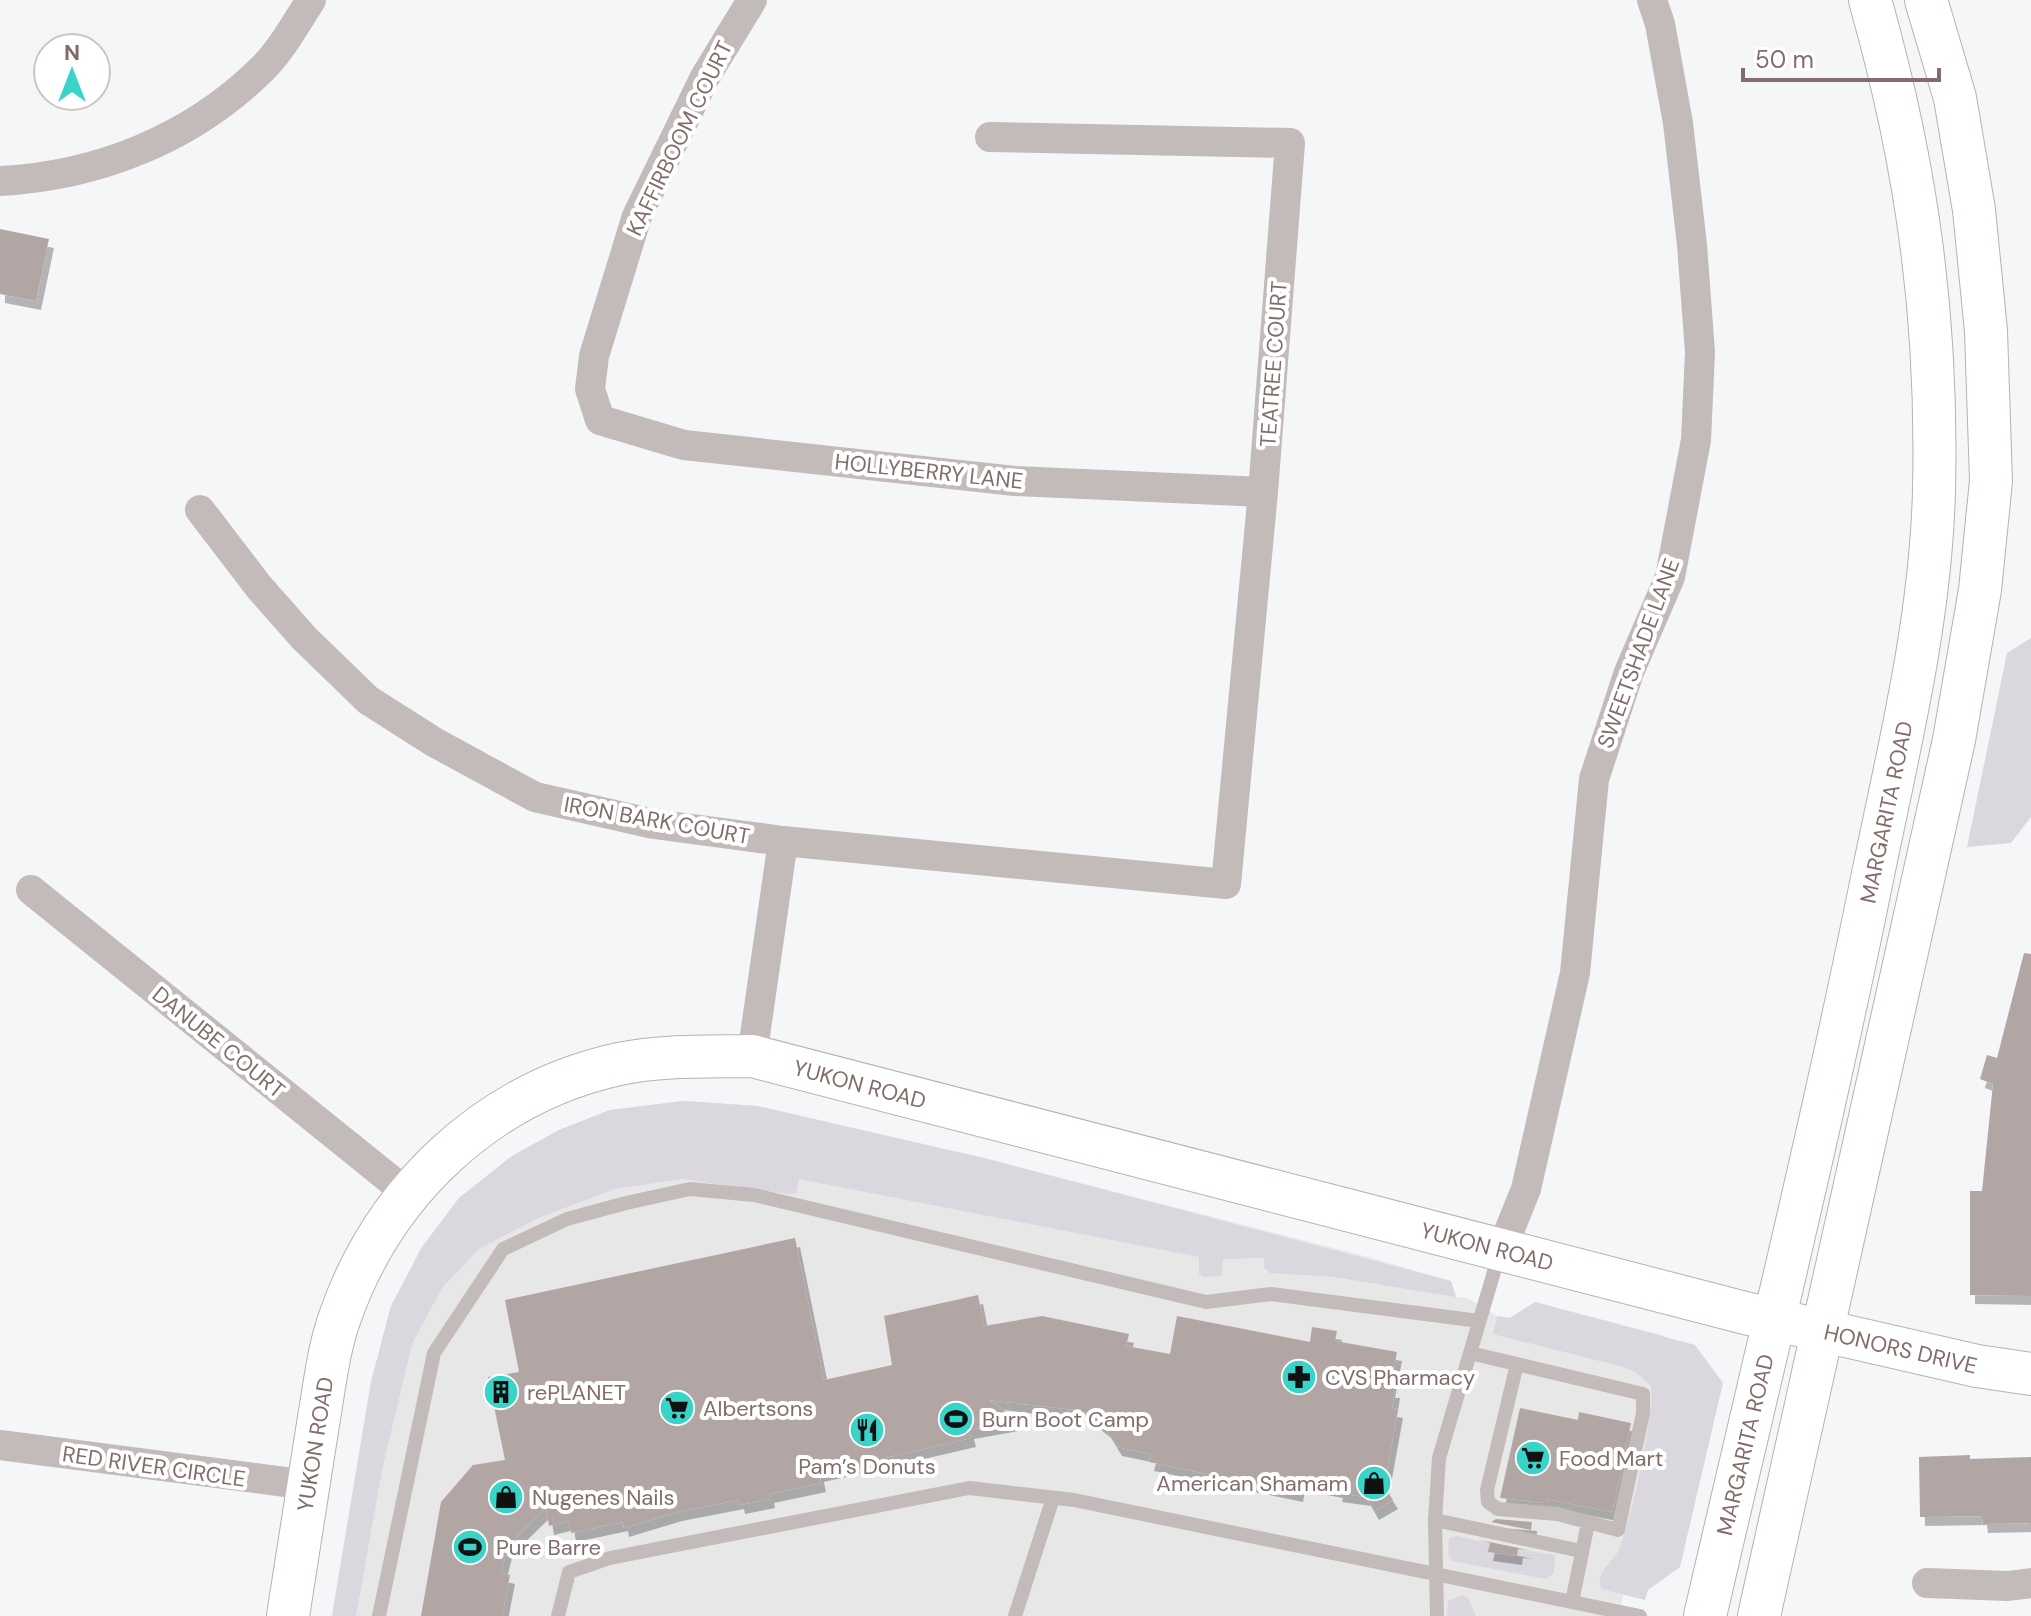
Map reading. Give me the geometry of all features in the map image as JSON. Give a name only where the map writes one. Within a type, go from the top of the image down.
[{"type":"main road","name":"MARGARITA ROAD","points":[[1705,1616],[1859,943],[1907,707],[1925,594],[1934,494],[1935,372],[1929,283],[1903,122],[1870,0]]},
{"type":"main road","points":[[1759,1616],[1954,740],[1980,590],[1991,481],[1986,331],[1974,210],[1955,98],[1926,0]]},
{"type":"main road","name":"YUKON ROAD","points":[[288,1616],[308,1485],[339,1320],[377,1234],[407,1193],[464,1137],[509,1107],[562,1081],[620,1064],[673,1058],[752,1056],[1773,1320]]},
{"type":"main road","name":"HONORS DRIVE","points":[[1773,1320],[1977,1366],[2031,1374]]},
{"type":"street","points":[[0,181],[71,172],[144,150],[213,112],[263,68],[311,0]]},
{"type":"street","name":"KAFFIRBOOM COURT","points":[[600,420],[590,389],[594,356],[637,216],[705,77],[752,0]]},
{"type":"street","name":"SWEETSHADE LANE","points":[[1501,1251],[1526,1189],[1575,973],[1594,779],[1629,672],[1670,577],[1696,440],[1700,352],[1692,245],[1678,123],[1660,24],[1652,0]]},
{"type":"street","name":"TEATREE COURT","points":[[990,137],[1290,143],[1263,492],[1226,884]]},
{"type":"street","name":"HOLLYBERRY LANE","points":[[600,420],[684,445],[1015,481],[1263,492]]},
{"type":"street","name":"IRON BARK COURT","points":[[200,510],[259,587],[304,638],[368,700],[434,742],[535,797],[654,824],[783,841],[1226,884]]},
{"type":"street","points":[[752,1056],[783,841]]},
{"type":"street","name":"DANUBE COURT","points":[[31,890],[407,1193]]},
{"type":"street","name":"RED RIVER CIRCLE","points":[[0,1445],[308,1485]]},
{"type":"street","points":[[1927,1583],[2008,1586],[2031,1583]]},
{"type":"lane","points":[[379,1616],[434,1353],[503,1249],[582,1215],[690,1189],[754,1195],[1206,1302],[1271,1294],[1479,1321]]},
{"type":"lane","points":[[1437,1616],[1435,1520],[1439,1458],[1501,1251]]},
{"type":"lane","points":[[1470,1353],[1517,1364],[1643,1394],[1643,1413],[1618,1530],[1557,1514],[1498,1509],[1488,1502],[1487,1490],[1517,1364]]},
{"type":"lane","points":[[558,1616],[569,1572],[610,1558],[969,1488],[1053,1498],[1640,1616]]},
{"type":"lane","points":[[1015,1616],[1053,1498]]},
{"type":"lane","points":[[1435,1520],[1581,1551]]},
{"type":"lane","points":[[1572,1602],[1588,1523]]},
{"type":"shaded area","points":[[2031,638],[2031,817],[2011,843],[1967,847],[2007,653]]},
{"type":"shaded area","points":[[683,1101],[758,1106],[988,1159],[1364,1256],[1451,1281],[1456,1297],[1467,1298],[1497,1316],[1510,1318],[1535,1302],[1662,1335],[1671,1351],[1619,1616],[332,1616],[371,1382],[391,1306],[422,1247],[459,1198],[512,1156],[559,1130],[610,1110]]},
{"type":"shaded area","points":[[683,1101],[758,1106],[988,1159],[1451,1281],[1456,1297],[1334,1277],[1270,1273],[1264,1268],[1264,1258],[1223,1259],[1222,1276],[1203,1277],[1199,1274],[1199,1257],[799,1179],[796,1193],[789,1194],[682,1179],[615,1189],[538,1218],[479,1249],[442,1288],[412,1344],[382,1470],[356,1616],[332,1616],[371,1382],[391,1306],[422,1247],[459,1198],[512,1156],[559,1130],[610,1110]]},
{"type":"shaded area","points":[[1535,1302],[1695,1345],[1723,1383],[1680,1567],[1648,1590],[1645,1600],[1601,1589],[1600,1582],[1603,1571],[1620,1547],[1630,1514],[1646,1441],[1651,1386],[1637,1373],[1623,1367],[1493,1334],[1497,1316],[1510,1318]]},
{"type":"shaded area","points":[[1457,1536],[1490,1543],[1489,1552],[1516,1556],[1518,1549],[1555,1555],[1554,1573],[1546,1579],[1452,1561],[1448,1553],[1449,1538]]},
{"type":"shaded area","points":[[1463,1595],[1468,1598],[1476,1616],[1447,1616],[1448,1601]]},
{"type":"building","points":[[0,229],[49,239],[36,301],[0,294]]},
{"type":"building","points":[[2024,953],[2031,954],[2031,1296],[1970,1295],[1970,1191],[1982,1191],[1993,1084],[1980,1079],[1987,1055],[1997,1058]]},
{"type":"building","points":[[795,1238],[824,1380],[892,1365],[884,1316],[978,1295],[984,1326],[1042,1316],[1129,1334],[1126,1346],[1170,1354],[1177,1316],[1310,1342],[1312,1327],[1337,1331],[1335,1341],[1397,1352],[1390,1389],[1395,1389],[1392,1408],[1398,1409],[1384,1486],[1393,1500],[1374,1511],[1366,1497],[1337,1493],[1338,1489],[1300,1482],[1298,1493],[1149,1462],[1151,1454],[1117,1447],[1106,1429],[1084,1411],[989,1400],[1019,1421],[969,1430],[971,1438],[819,1473],[821,1483],[769,1494],[770,1499],[740,1505],[739,1500],[677,1512],[624,1528],[623,1522],[571,1533],[569,1521],[549,1526],[546,1508],[508,1545],[501,1573],[510,1575],[502,1616],[421,1616],[441,1502],[473,1465],[505,1460],[488,1377],[519,1372],[505,1300]]},
{"type":"building","points":[[1520,1408],[1578,1420],[1579,1412],[1631,1423],[1612,1512],[1547,1499],[1546,1503],[1500,1498]]},
{"type":"building","points":[[1970,1455],[1970,1459],[2031,1457],[2031,1523],[1983,1524],[1982,1516],[1920,1517],[1919,1457]]},
{"type":"building","points":[[1496,1519],[1532,1522],[1531,1530],[1491,1522]]},
{"type":"building","points":[[1480,1540],[1528,1550],[1518,1549],[1517,1556],[1488,1552],[1490,1543]]},
{"type":"place","name":"CVS Pharmacy","points":[[1299,1377]]},
{"type":"place","name":"rePLANET","points":[[501,1392]]},
{"type":"place","name":"Albertsons","points":[[677,1408]]},
{"type":"place","name":"Burn Boot Camp","points":[[956,1419]]},
{"type":"place","name":"Pam’s Donuts","points":[[867,1430]]},
{"type":"place","name":"Food Mart","points":[[1533,1458]]},
{"type":"place","name":"American Shamam","points":[[1374,1483]]},
{"type":"place","name":"Nugenes Nails","points":[[506,1497]]},
{"type":"place","name":"Pure Barre","points":[[470,1547]]}]
